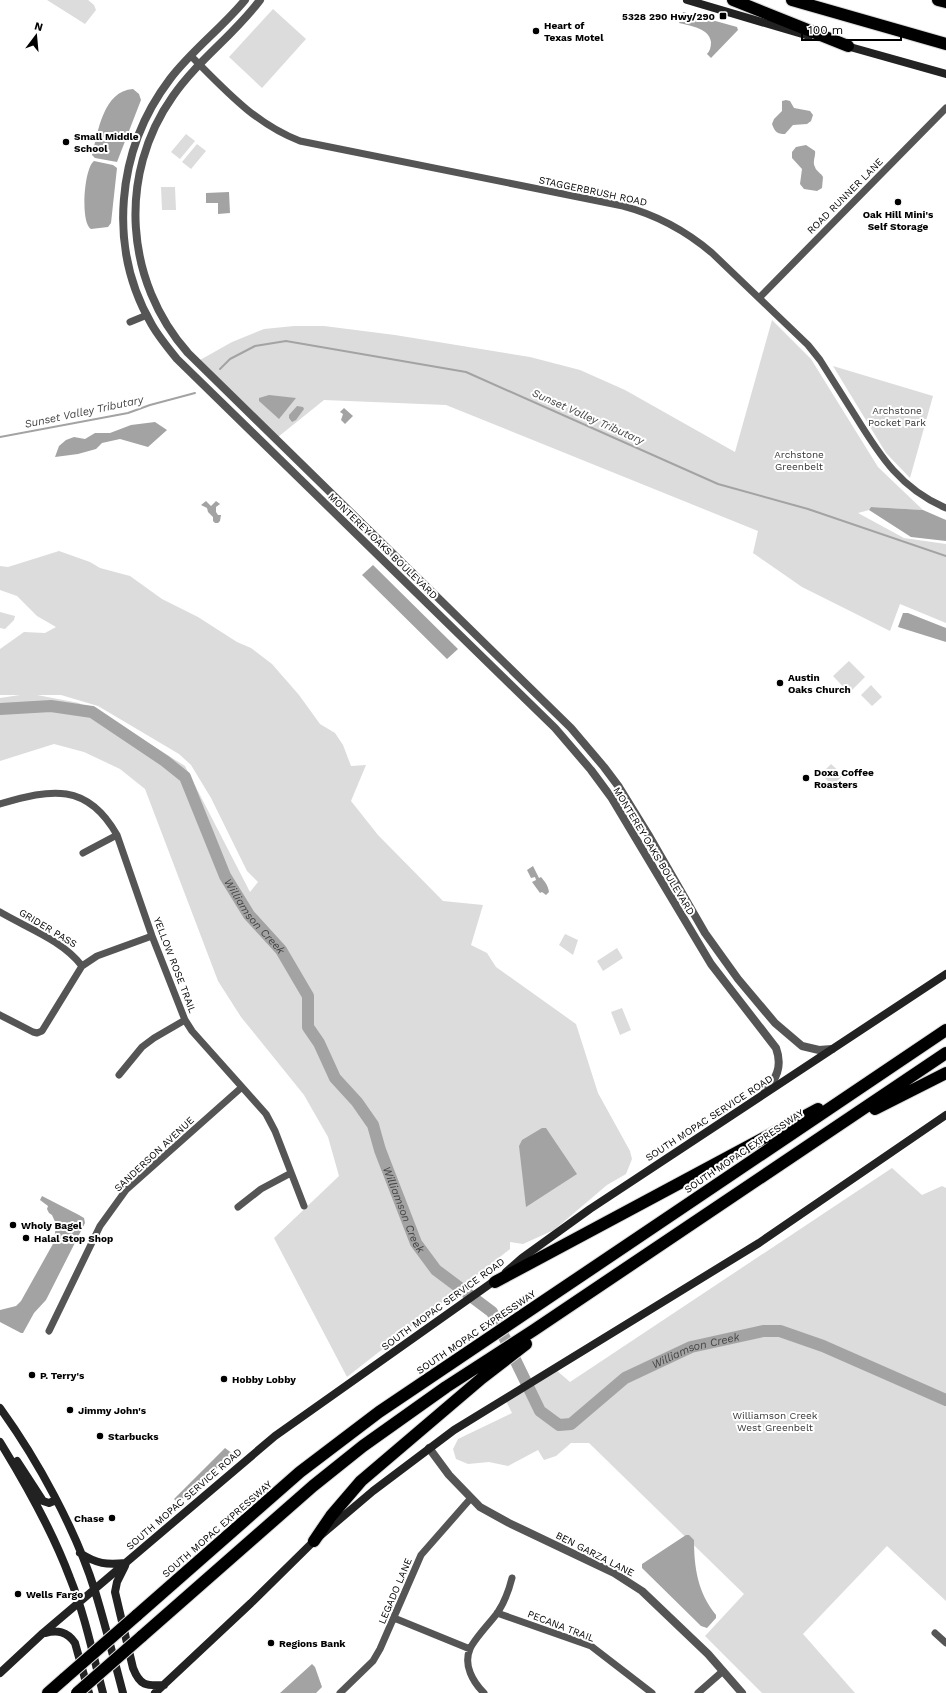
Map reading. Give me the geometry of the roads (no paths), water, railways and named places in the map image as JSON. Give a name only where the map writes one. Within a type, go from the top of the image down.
[{"type":"highway","points":[[733,0],[848,46]]},
{"type":"highway","points":[[792,0],[946,44]]},
{"type":"highway","points":[[822,0],[946,37]]},
{"type":"highway","points":[[938,0],[946,2]]},
{"type":"highway","name":"SOUTH MOPAC EXPRESSWAY","points":[[48,1693],[300,1472],[379,1412],[946,1030]]},
{"type":"highway","points":[[314,1542],[331,1516],[361,1481],[535,1333],[573,1304],[946,1053]]},
{"type":"highway","points":[[848,1120],[882,1106],[946,1072]]},
{"type":"highway","points":[[495,1282],[808,1113],[847,1097]]},
{"type":"highway","points":[[77,1693],[340,1464],[416,1407],[475,1368],[535,1333]]},
{"type":"main road","points":[[687,0],[946,74]]},
{"type":"main road","name":"SOUTH MOPAC SERVICE ROAD","points":[[0,1673],[43,1633],[274,1436],[495,1282],[522,1258],[590,1209],[946,974]]},
{"type":"main road","points":[[155,1693],[314,1542],[373,1490],[429,1448],[454,1430],[759,1243],[946,1115]]},
{"type":"main road","points":[[0,1408],[30,1454],[56,1500],[80,1553],[95,1590],[123,1693]]},
{"type":"main road","points":[[2,1445],[25,1471],[43,1501],[48,1503],[56,1500]]},
{"type":"main road","points":[[2,1445],[24,1481],[56,1544],[79,1602],[103,1693]]},
{"type":"main road","points":[[80,1553],[92,1561],[101,1563],[126,1563],[117,1582],[115,1592],[133,1668],[137,1678],[143,1683],[150,1686],[164,1685]]},
{"type":"main road","points":[[43,1633],[54,1631],[62,1632],[72,1638],[75,1643],[89,1693]]},
{"type":"street","name":"MONTEREY OAKS BOULEVARD","points":[[245,0],[170,80],[152,106],[136,141],[126,180],[123,218],[125,249],[135,288],[147,315],[163,342],[177,359],[555,728],[591,770],[621,812],[710,964],[776,1048],[779,1070],[773,1082],[764,1094]]},
{"type":"street","name":"MONTEREY OAKS BOULEVARD","points":[[260,0],[239,26],[199,64],[172,96],[160,118],[143,161],[136,195],[135,220],[139,258],[148,289],[166,324],[179,343],[204,369],[571,728],[604,766],[619,787],[705,933],[738,979],[775,1023],[802,1046],[819,1050],[832,1049]]},
{"type":"street","name":"STAGGERBRUSH ROAD","points":[[191,56],[241,105],[260,120],[279,132],[300,141],[623,206],[657,217],[678,227],[696,240],[808,345],[820,360],[872,443],[890,468],[915,491],[946,508]]},
{"type":"street","name":"ROAD RUNNER LANE","points":[[759,298],[946,108]]},
{"type":"street","points":[[130,322],[147,315]]},
{"type":"street","name":"YELLOW ROSE TRAIL","points":[[0,804],[28,796],[47,793],[72,795],[86,800],[100,810],[108,820],[117,835],[152,936],[185,1020],[266,1114],[275,1131],[304,1206]]},
{"type":"street","points":[[84,853],[117,835]]},
{"type":"street","name":"GRIDER PASS","points":[[0,912],[62,947],[76,957],[82,966]]},
{"type":"street","points":[[0,1015],[33,1032],[42,1032],[82,966],[97,956],[152,936]]},
{"type":"street","points":[[119,1075],[142,1047],[154,1038],[185,1020]]},
{"type":"street","name":"SANDERSON AVENUE","points":[[49,1331],[100,1226],[126,1190],[242,1087]]},
{"type":"street","points":[[238,1207],[260,1189],[291,1173]]},
{"type":"street","name":"BEN GARZA LANE","points":[[429,1448],[449,1475],[480,1506],[510,1523],[628,1580],[653,1601],[708,1654],[742,1693]]},
{"type":"street","name":"LEGADO LANE","points":[[340,1693],[373,1661],[380,1650],[421,1555],[471,1498]]},
{"type":"street","points":[[484,1693],[475,1684],[471,1677],[468,1662],[470,1649],[497,1613],[505,1598],[512,1578]]},
{"type":"street","name":"PECANA TRAIL","points":[[497,1613],[591,1646],[652,1693]]},
{"type":"street","points":[[394,1618],[470,1649]]},
{"type":"street","points":[[935,1633],[946,1643]]},
{"type":"street","points":[[698,1693],[723,1671]]},
{"type":"waterway","name":"Sunset Valley Tributary","points":[[220,369],[230,359],[255,346],[286,341],[466,372],[718,484],[808,509],[946,556]]},
{"type":"waterway","name":"Sunset Valley Tributary","points":[[0,437],[128,413],[150,405],[195,393]]},
{"type":"waterway","name":"Williamson Creek","points":[[0,709],[51,706],[92,712],[165,761],[185,777],[225,876],[249,915],[281,950],[308,996],[308,1027],[319,1043],[335,1078],[357,1102],[373,1125],[380,1150],[416,1243],[436,1270],[492,1312],[540,1411],[559,1425],[571,1424],[625,1378],[691,1347],[763,1331],[780,1331],[823,1346],[946,1400]]},
{"type":"place","name":"5328 290 Hwy/290","points":[[723,16]]},
{"type":"place","name":"Heart of Texas Motel","points":[[536,31]]},
{"type":"place","name":"Small Middle School","points":[[66,142]]},
{"type":"place","name":"Oak Hill Mini's Self Storage","points":[[898,202]]},
{"type":"place","name":"Austin Oaks Church","points":[[780,683]]},
{"type":"place","name":"Doxa Coffee Roasters","points":[[806,778]]},
{"type":"place","name":"Wholy Bagel","points":[[13,1225]]},
{"type":"place","name":"Halal Stop Shop","points":[[26,1238]]},
{"type":"place","name":"P. Terry's","points":[[32,1375]]},
{"type":"place","name":"Hobby Lobby","points":[[224,1379]]},
{"type":"place","name":"Jimmy John's","points":[[70,1410]]},
{"type":"place","name":"Starbucks","points":[[100,1436]]},
{"type":"place","name":"Chase","points":[[112,1518]]},
{"type":"place","name":"Wells Fargo","points":[[18,1594]]},
{"type":"place","name":"Regions Bank","points":[[271,1643]]},
{"type":"park label","name":"Archstone Pocket Park","points":[[897,416]]},
{"type":"park label","name":"Archstone Greenbelt","points":[[799,460]]},
{"type":"park label","name":"Williamson Creek West Greenbelt","points":[[775,1420]]}]
